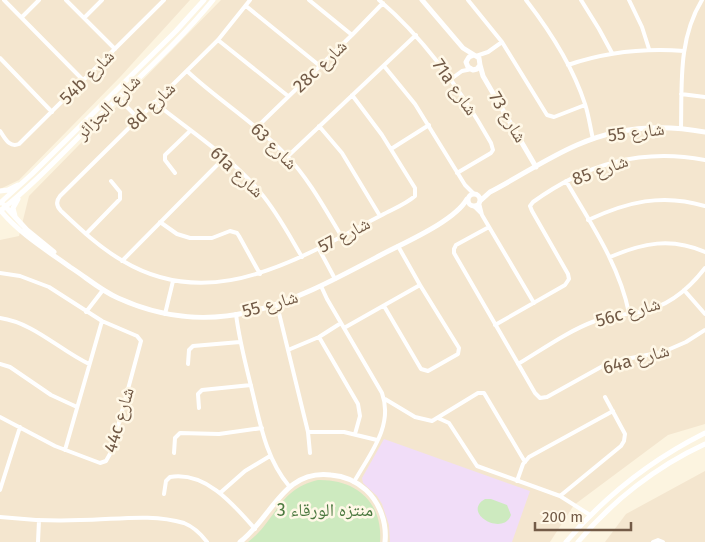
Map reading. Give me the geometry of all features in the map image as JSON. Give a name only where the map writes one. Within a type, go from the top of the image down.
[{"type":"street","points":[[4,0],[84,80]]},
{"type":"street","points":[[22,17],[39,0]]},
{"type":"street","points":[[66,0],[115,49]]},
{"type":"street","points":[[84,18],[102,0]]},
{"type":"street","name":"54b شارع","points":[[0,131],[11,145],[19,144],[164,0]]},
{"type":"street","name":"شارع الجزائر","points":[[1,206],[151,56],[204,0]]},
{"type":"street","name":"شارع الجزائر","points":[[1,206],[23,191],[190,26],[212,0]]},
{"type":"street","name":"8d شارع","points":[[61,211],[57,205],[58,199],[218,40],[250,0]]},
{"type":"street","points":[[309,0],[352,35]]},
{"type":"street","points":[[422,0],[463,48],[479,58],[481,64]]},
{"type":"street","points":[[468,0],[502,42],[547,115],[551,117],[556,116],[585,105]]},
{"type":"street","points":[[526,0],[544,24],[568,65],[585,105],[594,138]]},
{"type":"street","points":[[581,0],[600,29],[612,54]]},
{"type":"street","points":[[629,0],[642,27],[648,49]]},
{"type":"street","points":[[680,128],[684,51],[691,23],[701,1]]},
{"type":"street","name":"28c شارع","points":[[257,127],[352,35],[381,2]]},
{"type":"street","name":"71a شارع","points":[[381,2],[416,35],[451,78],[493,146],[491,153],[457,173]]},
{"type":"street","points":[[246,6],[320,66]]},
{"type":"street","points":[[288,156],[416,35]]},
{"type":"street","points":[[218,40],[288,96]]},
{"type":"street","points":[[451,78],[459,72],[469,57],[488,52],[502,42]]},
{"type":"street","points":[[463,48],[468,66],[473,70]]},
{"type":"street","points":[[568,65],[612,54],[648,49],[684,51]]},
{"type":"street","points":[[459,72],[473,70],[481,64],[488,52]]},
{"type":"street","points":[[0,58],[52,112]]},
{"type":"street","name":"شارع 73","points":[[481,64],[483,76],[537,166]]},
{"type":"street","points":[[384,66],[410,96],[429,126],[471,196],[469,204],[476,204]]},
{"type":"street","name":"شارع 73","points":[[473,70],[483,76]]},
{"type":"street","name":"شارع 63","points":[[187,71],[213,94],[257,127],[288,156],[315,193],[342,237]]},
{"type":"street","points":[[682,94],[705,97]]},
{"type":"street","points":[[352,95],[391,149],[429,126]]},
{"type":"street","points":[[118,98],[138,118]]},
{"type":"street","name":"61a شارع","points":[[154,102],[252,183],[268,202],[302,257]]},
{"type":"street","points":[[319,126],[342,153],[380,216]]},
{"type":"street","name":"شارع 55","points":[[1,206],[8,219],[31,241],[101,289],[135,305],[166,314],[204,317],[234,315],[277,305],[320,287],[427,231],[459,210],[476,204],[490,192],[571,147],[594,138],[635,129],[680,128],[705,132]]},
{"type":"street","points":[[175,173],[165,160],[165,155],[190,131]]},
{"type":"street","name":"شارع 57","points":[[61,211],[86,234],[122,261],[146,273],[173,281],[207,283],[225,281],[260,274],[302,257],[413,198],[416,191],[414,186],[391,149]]},
{"type":"street","name":"شارع 85","points":[[534,303],[565,285],[569,279],[568,274],[532,211],[531,203],[595,167],[634,157],[674,155],[705,160]]},
{"type":"street","points":[[122,261],[224,158]]},
{"type":"street","points":[[86,234],[120,199],[120,192],[111,181]]},
{"type":"street","points":[[566,182],[610,257],[622,284],[628,313]]},
{"type":"street","points":[[0,191],[8,190],[21,184]]},
{"type":"street","points":[[16,219],[14,206],[23,191]]},
{"type":"street","name":"شارع 55","points":[[459,210],[471,196],[490,192]]},
{"type":"street","points":[[471,196],[479,197],[476,204]]},
{"type":"street","points":[[588,220],[625,205],[648,200],[675,200],[705,206]]},
{"type":"street","points":[[476,204],[534,303],[495,325]]},
{"type":"street","name":"شارع 55","points":[[1,206],[71,267]]},
{"type":"street","points":[[0,218],[8,219]]},
{"type":"street","points":[[160,222],[177,234],[190,238],[212,238],[234,232],[239,236],[260,274]]},
{"type":"street","points":[[489,227],[458,244],[454,249],[455,255],[518,364]]},
{"type":"street","points":[[610,257],[635,247],[662,243],[685,246],[705,252]]},
{"type":"street","points":[[384,306],[421,369],[428,371],[458,354],[459,348],[398,246]]},
{"type":"street","points":[[320,248],[335,279]]},
{"type":"street","name":"56c شارع","points":[[518,364],[587,324],[603,318],[644,311],[660,305],[684,290],[705,268]]},
{"type":"street","points":[[0,273],[40,282],[102,321],[65,450]]},
{"type":"street","points":[[166,314],[173,281]]},
{"type":"street","points":[[344,328],[420,284]]},
{"type":"street","points":[[320,287],[384,398],[385,422],[378,440],[354,482]]},
{"type":"street","points":[[86,312],[101,289]]},
{"type":"street","points":[[684,290],[705,314]]},
{"type":"street","points":[[277,305],[308,432],[310,453]]},
{"type":"street","points":[[234,315],[270,456],[277,471],[289,486]]},
{"type":"street","points":[[0,318],[30,327],[70,354],[89,364]]},
{"type":"street","name":"44c شارع","points":[[0,417],[65,450],[100,463],[108,459],[140,344],[139,338],[134,334],[102,321]]},
{"type":"street","points":[[288,350],[319,337],[341,323]]},
{"type":"street","name":"64a شارع","points":[[518,364],[535,394],[540,398],[547,397],[610,362],[664,352],[686,342],[705,330]]},
{"type":"street","points":[[319,337],[358,404],[360,416],[356,434]]},
{"type":"street","points":[[188,364],[189,350],[194,346],[240,342]]},
{"type":"street","points":[[0,364],[10,367],[51,395],[77,407]]},
{"type":"street","points":[[199,408],[198,394],[202,390],[251,385]]},
{"type":"street","points":[[384,398],[395,406],[420,418],[432,421],[478,393],[484,393],[524,462]]},
{"type":"street","points":[[560,496],[623,443],[625,434],[606,396]]},
{"type":"street","points":[[517,481],[524,462],[529,457],[613,410]]},
{"type":"street","points":[[437,417],[449,423],[476,466],[560,496],[590,515]]},
{"type":"street","points":[[0,490],[20,427]]},
{"type":"street","points":[[174,453],[175,438],[180,433],[219,434],[262,428]]},
{"type":"street","points":[[308,432],[332,431],[356,434],[378,440]]},
{"type":"street","points":[[566,542],[612,494],[650,465],[676,448],[705,433]]},
{"type":"street","points":[[578,542],[608,511],[637,486],[669,464],[705,444]]},
{"type":"street","points":[[220,493],[238,476],[270,456]]},
{"type":"street","points":[[240,542],[255,529],[289,486],[301,479],[322,474],[342,477],[354,482],[368,492],[377,504],[384,521],[385,542]]},
{"type":"street","points":[[164,494],[166,481],[172,476],[197,480],[230,501],[255,529]]},
{"type":"street","points":[[0,517],[39,520],[132,518],[166,520],[191,527],[198,531],[207,542]]},
{"type":"street","points":[[38,542],[39,520]]},
{"type":"street","points":[[653,542],[658,540],[663,542]]},
{"type":"shaded area","points":[[0,0],[190,0],[121,76],[19,180],[0,189]]},
{"type":"shaded area","points":[[221,0],[705,0],[705,424],[668,435],[574,505],[550,542],[0,542],[0,240],[19,236],[29,196]]},
{"type":"shaded area","points":[[384,439],[530,491],[512,542],[390,542],[389,525],[382,504],[377,496],[363,483],[362,478]]},
{"type":"shaded area","points":[[705,471],[705,542],[605,542],[626,514]]},
{"type":"green space","name":"منتزه الورقاء 3","points":[[318,480],[345,484],[365,496],[377,516],[380,528],[380,542],[248,542],[266,524],[294,490]]},
{"type":"green space","points":[[485,499],[491,499],[507,505],[511,515],[507,521],[500,524],[493,523],[481,516],[478,510],[479,505]]}]
